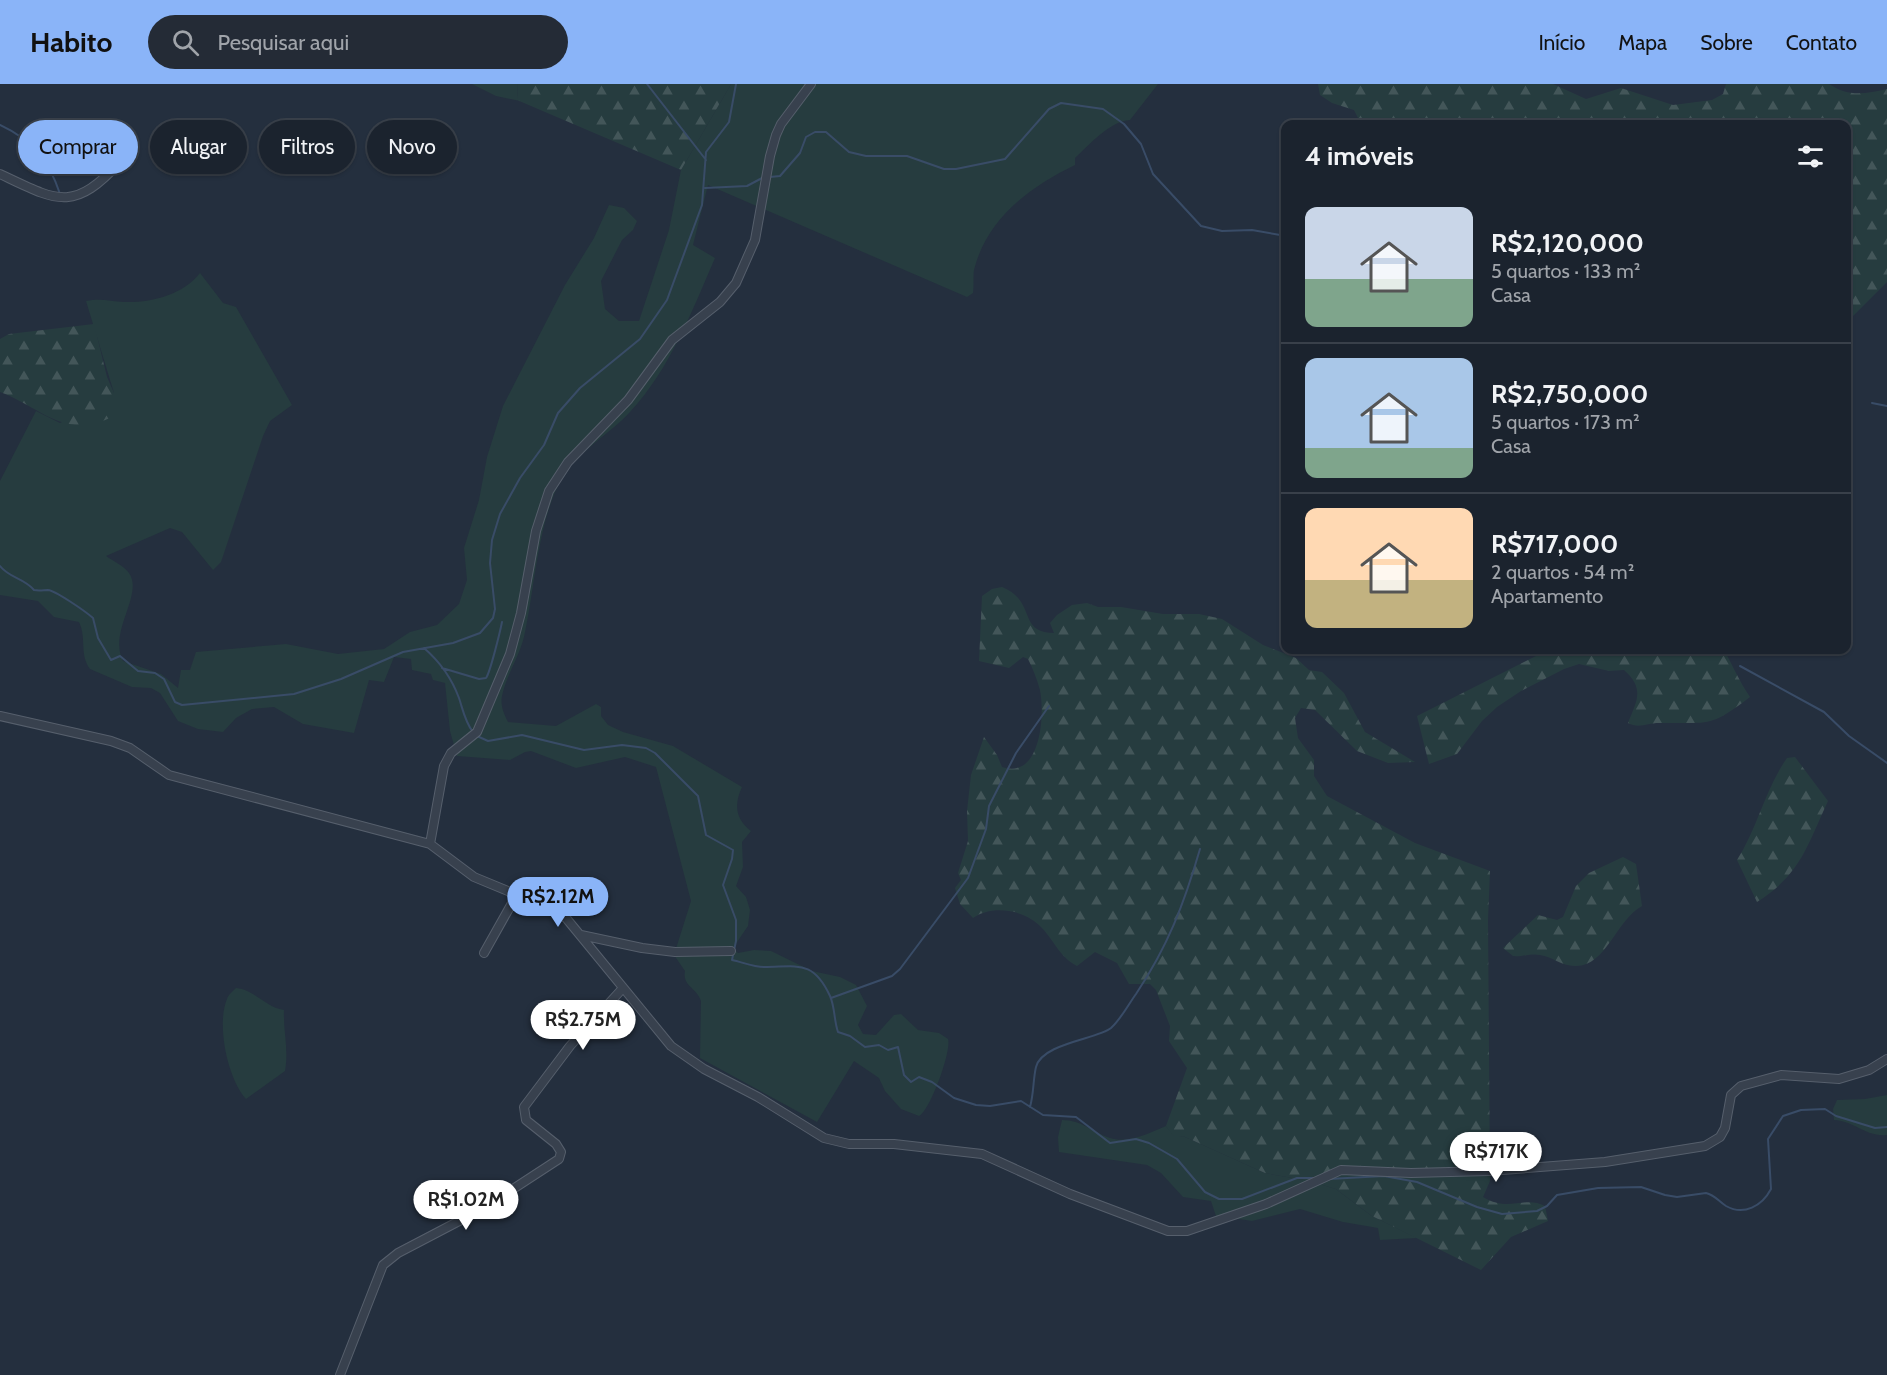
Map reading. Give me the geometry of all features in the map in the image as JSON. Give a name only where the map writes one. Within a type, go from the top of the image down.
[{"type":"street","points":[[430,844],[444,766],[451,753],[477,732],[510,654],[521,613],[536,531],[549,491],[559,474],[584,444],[628,400],[672,340],[720,302],[736,283],[755,240],[772,144],[781,124],[811,84]]},
{"type":"street","points":[[0,174],[42,194],[67,198],[94,187],[108,174]]},
{"type":"street","points":[[0,716],[111,741],[130,748],[169,775],[430,844],[462,870],[516,896],[556,911],[581,935],[671,1046],[704,1069],[758,1097],[824,1138],[849,1144],[894,1144],[982,1154],[1070,1194],[1168,1232],[1178,1232],[1266,1204],[1341,1170],[1411,1173],[1488,1171],[1605,1162],[1705,1146],[1720,1137],[1725,1128],[1731,1095],[1741,1086],[1781,1075],[1839,1079],[1869,1070],[1887,1059]]},
{"type":"street","points":[[484,953],[516,896]]},
{"type":"street","points":[[581,935],[642,948],[675,952],[731,951]]},
{"type":"street","points":[[340,1375],[383,1265],[398,1253],[484,1208],[559,1159],[561,1152],[556,1144],[526,1120],[524,1107],[570,1046],[623,988]]},
{"type":"green space","points":[[472,84],[518,84],[517,100],[520,101],[496,96]]},
{"type":"green space","points":[[518,84],[731,84],[681,170],[517,100]]},
{"type":"green space","points":[[731,84],[1158,84],[1130,120],[1122,121],[1100,134],[1075,158],[1075,165],[1042,183],[1012,206],[989,235],[980,251],[974,270],[973,293],[967,297],[708,185],[693,245],[715,258],[679,339],[657,377],[630,412],[571,466],[555,491],[538,553],[524,637],[502,696],[502,706],[508,722],[556,726],[596,704],[601,707],[601,716],[608,725],[623,732],[673,746],[742,787],[737,805],[739,816],[751,831],[742,842],[743,867],[736,886],[746,897],[750,910],[748,926],[733,948],[738,953],[754,950],[771,951],[812,971],[840,977],[856,985],[867,1006],[858,1025],[863,1034],[876,1035],[894,1015],[901,1014],[918,1030],[939,1033],[948,1039],[947,1055],[939,1080],[924,1112],[919,1116],[901,1109],[885,1091],[879,1078],[854,1061],[817,1122],[700,1058],[701,1001],[688,984],[685,971],[674,955],[691,901],[656,767],[625,757],[576,768],[531,751],[510,760],[457,756],[450,731],[445,683],[433,680],[431,674],[412,670],[411,659],[394,657],[384,682],[369,680],[354,733],[303,724],[274,707],[252,709],[236,718],[223,732],[198,729],[178,721],[160,693],[151,688],[132,687],[90,669],[85,658],[83,634],[79,622],[54,617],[38,601],[0,595],[0,481],[36,411],[60,423],[114,393],[86,301],[134,302],[155,299],[185,287],[200,273],[223,303],[236,307],[292,405],[270,421],[221,562],[213,570],[182,532],[170,528],[106,556],[127,570],[132,582],[130,603],[120,638],[123,661],[161,674],[178,688],[181,670],[190,670],[196,652],[286,644],[338,654],[384,649],[410,632],[437,625],[459,604],[467,580],[464,548],[479,500],[487,457],[503,406],[565,285],[594,238],[609,205],[624,208],[637,221],[633,230],[622,240],[601,281],[605,309],[619,321],[639,321],[669,230],[681,170]]},
{"type":"green space","points":[[1318,84],[1553,84],[1586,99],[1621,88],[1673,105],[1712,100],[1723,94],[1726,84],[1829,84],[1850,93],[1887,89],[1887,282],[1851,318],[1851,120],[1359,120],[1354,110],[1332,103],[1320,95]]},
{"type":"green space","points":[[94,324],[107,377],[114,393],[117,407],[114,416],[97,423],[67,424],[0,392],[0,339],[9,334]]},
{"type":"green space","points":[[1002,587],[1013,593],[1020,600],[1035,628],[1043,632],[1054,633],[1050,623],[1057,615],[1072,605],[1087,603],[1098,607],[1121,607],[1163,614],[1199,614],[1222,619],[1263,645],[1296,658],[1309,670],[1322,672],[1344,693],[1365,732],[1415,762],[1388,763],[1357,751],[1315,710],[1301,708],[1295,718],[1298,738],[1314,760],[1314,776],[1327,796],[1415,843],[1490,871],[1488,920],[1490,1181],[1483,1197],[1501,1204],[1537,1203],[1545,1206],[1548,1221],[1511,1237],[1481,1270],[1372,1216],[1336,1189],[1310,1181],[1265,1173],[1183,1136],[1175,1138],[1166,1126],[1187,1068],[1169,1041],[1170,1026],[1156,990],[1150,984],[1129,984],[1117,963],[1095,952],[1077,966],[1065,957],[1039,925],[1024,915],[997,910],[973,918],[960,904],[955,888],[961,880],[958,873],[968,841],[967,811],[971,775],[984,737],[997,755],[1002,767],[1015,768],[1025,764],[1038,743],[1042,714],[1040,690],[1028,659],[1023,657],[1009,668],[979,661],[982,596],[992,589]]},
{"type":"green space","points":[[1540,654],[1726,654],[1750,697],[1725,714],[1708,722],[1636,726],[1628,723],[1637,695],[1635,683],[1631,677],[1624,670],[1609,671],[1579,664],[1521,691],[1497,707],[1482,721],[1457,754],[1429,764],[1417,716]]},
{"type":"green space","points":[[1795,757],[1828,801],[1808,845],[1793,870],[1784,881],[1757,902],[1737,860],[1779,770],[1787,758]]},
{"type":"green space","points":[[1623,857],[1636,864],[1642,906],[1625,921],[1595,959],[1586,964],[1570,966],[1540,955],[1513,956],[1503,948],[1538,915],[1557,920],[1563,917],[1576,886],[1589,873]]},
{"type":"green space","points":[[236,988],[243,989],[271,1006],[284,1010],[285,1071],[246,1099],[234,1079],[223,1037],[224,1010],[228,998]]},
{"type":"green space","points":[[1887,1095],[1887,1135],[1872,1134],[1848,1123],[1834,1120],[1833,1109],[1837,1100]]},
{"type":"green space","points":[[1062,1120],[1075,1122],[1110,1138],[1124,1140],[1139,1137],[1166,1126],[1175,1137],[1183,1136],[1265,1173],[1310,1181],[1336,1189],[1372,1216],[1417,1238],[1380,1240],[1378,1228],[1343,1222],[1300,1209],[1252,1221],[1233,1218],[1218,1222],[1211,1201],[1183,1197],[1161,1173],[1147,1165],[1059,1152],[1058,1137]]},
{"type":"waterway","points":[[647,84],[706,160]]},
{"type":"waterway","points":[[0,566],[34,590],[52,591],[93,618],[98,638],[111,660],[120,656],[138,671],[155,673],[164,679],[175,702],[182,705],[294,694],[341,679],[403,652],[453,643],[480,633],[493,618],[495,609],[490,563],[492,540],[500,514],[520,478],[544,445],[558,413],[580,388],[640,339],[667,300],[702,205],[706,152],[729,122],[736,84]]},
{"type":"waterway","points":[[770,177],[780,176],[800,153],[806,137],[815,132],[826,132],[849,152],[866,156],[907,156],[944,169],[956,169],[1005,159],[1049,109],[1061,103],[1103,109],[1124,124],[1141,144],[1153,174],[1201,226],[1222,231],[1252,230],[1281,235]]},
{"type":"waterway","points":[[0,125],[21,137],[38,152],[45,161],[60,194]]},
{"type":"waterway","points":[[705,188],[747,186],[764,177]]},
{"type":"waterway","points":[[1872,403],[1887,406]]},
{"type":"waterway","points":[[442,668],[479,679],[486,678],[502,622]]},
{"type":"waterway","points":[[424,648],[449,677],[473,732]]},
{"type":"waterway","points":[[1740,666],[1824,712],[1849,736],[1887,763]]},
{"type":"waterway","points":[[831,998],[892,976],[900,969],[968,878],[986,829],[989,806],[1016,753],[1049,706]]},
{"type":"waterway","points":[[477,736],[488,741],[522,735],[584,750],[622,745],[646,748],[655,753],[698,796],[706,835],[733,850],[723,885],[736,920],[736,941],[732,960],[760,967],[795,966],[810,971],[824,984],[830,996],[838,1032],[850,1036],[865,1047],[879,1045],[888,1050],[898,1047],[904,1075],[911,1082],[919,1077],[932,1082],[954,1098],[976,1105],[990,1106],[1021,1101],[1043,1115],[1076,1117],[1110,1143],[1136,1139],[1149,1143],[1177,1159],[1205,1192],[1219,1199],[1242,1199],[1297,1178],[1317,1178]]},
{"type":"waterway","points":[[1030,1107],[1036,1067],[1040,1059],[1059,1047],[1111,1028],[1136,994],[1174,924],[1200,849]]},
{"type":"waterway","points":[[1329,1179],[1384,1176],[1417,1182],[1477,1207],[1502,1214],[1537,1211],[1547,1206],[1557,1195],[1598,1188],[1641,1187],[1677,1197],[1706,1193],[1726,1206],[1739,1210],[1752,1208],[1763,1200],[1771,1189],[1768,1139],[1783,1116],[1801,1110],[1825,1109],[1836,1116],[1875,1128],[1887,1127]]}]
